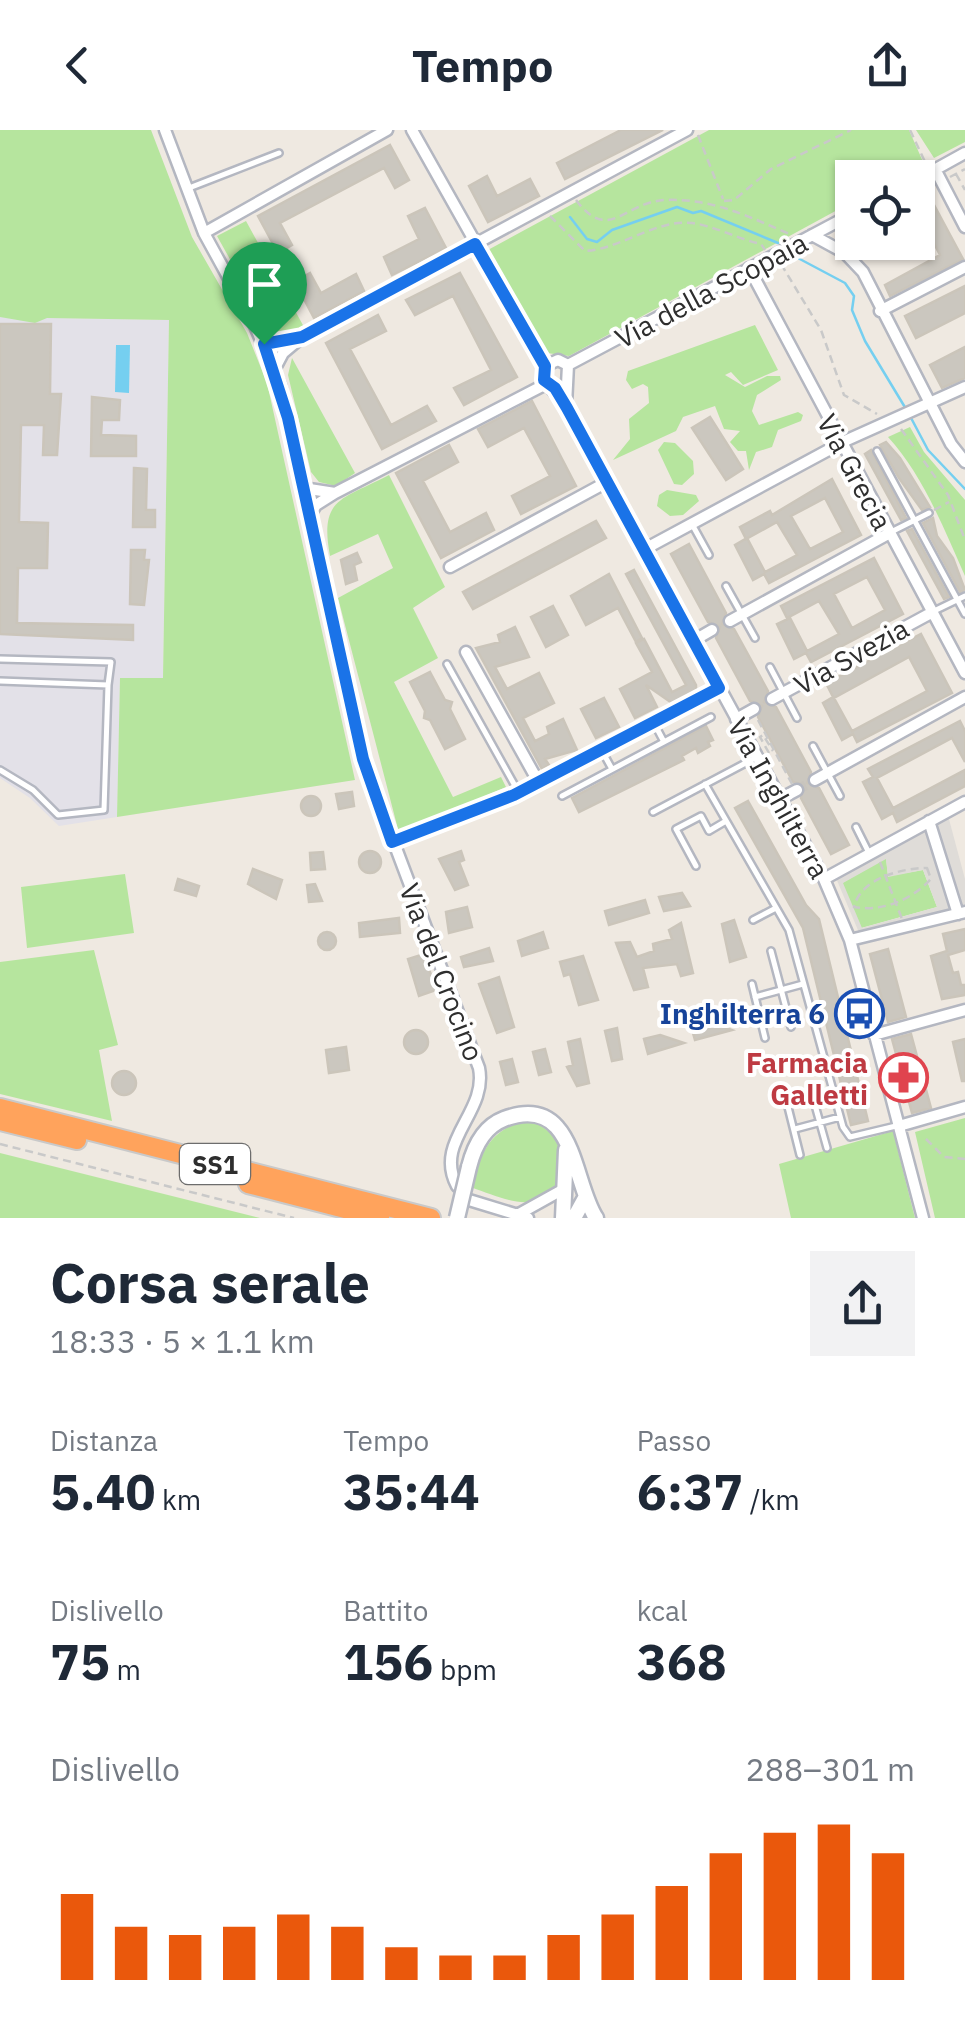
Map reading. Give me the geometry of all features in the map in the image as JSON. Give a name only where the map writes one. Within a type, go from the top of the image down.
[{"type":"highway","name":"SS1","points":[[0,1108],[431,1218]]},
{"type":"highway","name":"SS1","points":[[0,1121],[380,1218]]},
{"type":"main road","points":[[457,1218],[469,1167],[485,1132],[510,1117],[541,1118],[563,1134],[596,1218]]},
{"type":"main road","points":[[563,1134],[568,1165],[562,1190],[563,1218]]},
{"type":"main road","points":[[574,1218],[586,1198]]},
{"type":"street","name":"Via del Crocino","points":[[165,130],[204,232],[274,370],[363,759],[482,1082],[474,1110],[452,1146],[450,1170],[456,1186]]},
{"type":"street","points":[[204,232],[386,130]]},
{"type":"street","name":"Via Inghilterra","points":[[412,130],[531,346],[556,375],[566,406],[692,641],[762,756],[780,799],[824,879],[850,940],[923,1218]]},
{"type":"street","points":[[274,370],[283,353],[302,337],[685,132]]},
{"type":"street","points":[[964,155],[935,169],[965,227]]},
{"type":"street","name":"Via della Scopaia","points":[[336,493],[835,223]]},
{"type":"street","points":[[812,236],[855,262],[927,407],[965,462]]},
{"type":"street","points":[[880,311],[965,266]]},
{"type":"street","name":"Via Grecia","points":[[749,268],[965,673]]},
{"type":"street","points":[[264,344],[302,337]]},
{"type":"street","points":[[643,550],[840,444],[900,424],[965,387]]},
{"type":"street","points":[[450,567],[608,482]]},
{"type":"street","points":[[303,488],[336,493]]},
{"type":"street","points":[[308,516],[316,505],[336,493]]},
{"type":"street","points":[[730,620],[888,534]]},
{"type":"street","name":"Via Svezia","points":[[772,699],[930,613]]},
{"type":"street","points":[[692,641],[712,630]]},
{"type":"street","points":[[466,652],[540,783]]},
{"type":"street","points":[[392,842],[519,793],[719,688]]},
{"type":"street","points":[[815,780],[965,697]]},
{"type":"street","points":[[736,719],[756,714]]},
{"type":"street","points":[[780,799],[794,786]]},
{"type":"street","points":[[824,879],[965,802]]},
{"type":"street","points":[[850,940],[962,913],[929,821]]},
{"type":"street","points":[[874,1035],[965,1010]]},
{"type":"street","points":[[899,1126],[965,1107]]},
{"type":"street","points":[[469,1200],[522,1216],[562,1190]]},
{"type":"lane","points":[[186,189],[278,153]]},
{"type":"lane","points":[[877,451],[965,614]]},
{"type":"lane","points":[[888,534],[929,513]]},
{"type":"lane","points":[[692,523],[709,556]]},
{"type":"lane","points":[[726,586],[754,638]]},
{"type":"lane","points":[[930,613],[965,596]]},
{"type":"lane","points":[[0,659],[111,662],[104,810],[58,815],[32,790],[0,770]]},
{"type":"lane","points":[[448,664],[519,793]]},
{"type":"lane","points":[[770,667],[797,718]]},
{"type":"lane","points":[[0,681],[108,685]]},
{"type":"lane","points":[[562,796],[712,717]]},
{"type":"lane","points":[[654,723],[664,742]]},
{"type":"lane","points":[[813,746],[840,796]]},
{"type":"lane","points":[[602,751],[612,769]]},
{"type":"lane","points":[[653,812],[762,756]]},
{"type":"lane","points":[[705,784],[789,930],[840,1117],[850,1138],[899,1126]]},
{"type":"lane","points":[[696,866],[676,829],[701,816],[709,830],[726,821]]},
{"type":"lane","points":[[856,827],[873,853]]},
{"type":"lane","points":[[753,920],[776,908]]},
{"type":"lane","points":[[771,951],[791,1027]]},
{"type":"lane","points":[[752,984],[764,1038]]},
{"type":"lane","points":[[755,997],[803,984]]},
{"type":"lane","points":[[813,1098],[827,1148]]},
{"type":"lane","points":[[787,1103],[800,1154]]},
{"type":"lane","points":[[794,1130],[840,1117]]},
{"type":"path","points":[[724,200],[734,200],[790,158],[851,130]]},
{"type":"path","points":[[910,130],[926,160]]},
{"type":"path","points":[[685,132],[726,207]]},
{"type":"path","points":[[949,178],[965,170]]},
{"type":"path","points":[[956,174],[965,190]]},
{"type":"path","points":[[576,200],[590,218],[608,222],[660,200],[726,207],[793,236]]},
{"type":"path","points":[[549,214],[585,251],[604,250],[670,225],[691,223],[761,244],[766,251]]},
{"type":"path","points":[[780,264],[785,265],[822,330],[844,395],[881,420]]},
{"type":"path","points":[[900,424],[951,501],[965,540]]},
{"type":"path","points":[[929,513],[951,501]]},
{"type":"path","points":[[756,714],[794,786]]},
{"type":"path","points":[[762,756],[763,735],[774,750]]},
{"type":"path","points":[[873,853],[905,927]]},
{"type":"path","points":[[927,868],[931,879],[897,903],[854,907],[866,888],[886,876],[902,869],[927,868]]},
{"type":"path","points":[[926,1139],[944,1157],[965,1158]]},
{"type":"path","points":[[0,1144],[294,1218]]},
{"type":"shaded area","points":[[0,317],[169,320],[163,678],[120,679],[117,817],[59,826],[30,798],[0,778]]},
{"type":"shaded area","points":[[946,808],[965,879],[965,919],[863,942],[833,871]],"holes":[[[886,859],[888,877],[923,870],[937,907],[862,928],[843,883]]]},
{"type":"green space","points":[[0,130],[151,130],[192,237],[247,333],[267,383],[355,780],[117,817],[120,678],[163,678],[169,320],[47,318],[35,323],[0,317]]},
{"type":"green space","points":[[709,130],[909,130],[922,160],[835,160],[835,211],[569,356],[547,353],[486,251]]},
{"type":"green space","points":[[916,130],[965,130],[965,142],[934,158]]},
{"type":"green space","points":[[246,221],[304,327],[289,335],[271,333],[217,236]]},
{"type":"green space","points":[[755,325],[778,370],[743,385],[731,372],[725,375],[745,387],[767,376],[780,376],[781,380],[757,395],[752,411],[759,425],[798,412],[803,415],[801,421],[778,430],[772,447],[756,452],[749,470],[746,451],[738,451],[730,442],[740,431],[724,429],[715,406],[683,417],[676,431],[613,460],[630,439],[629,419],[649,403],[648,387],[643,384],[632,389],[626,380],[628,371]]},
{"type":"green space","points":[[292,358],[355,473],[336,486],[319,482],[311,472],[288,375]]},
{"type":"green space","points":[[910,427],[924,452],[965,500],[965,576],[922,485],[888,437]]},
{"type":"green space","points":[[664,442],[675,443],[693,461],[694,474],[682,485],[674,484],[658,450]]},
{"type":"green space","points":[[389,475],[445,587],[413,608],[438,658],[394,682],[453,797],[501,777],[506,787],[399,833],[338,598],[393,568],[378,534],[330,556],[327,537],[331,511],[338,503]]},
{"type":"green space","points":[[667,490],[696,495],[699,501],[683,515],[670,516],[657,506],[659,495]]},
{"type":"green space","points":[[886,858],[888,876],[923,870],[937,907],[861,928],[842,883]]},
{"type":"green space","points":[[125,874],[134,933],[27,948],[21,887]]},
{"type":"green space","points":[[94,950],[118,1045],[99,1050],[112,1121],[0,1094],[0,962]]},
{"type":"green space","points":[[965,1118],[965,1218],[935,1218],[915,1132]]},
{"type":"green space","points":[[529,1120],[553,1136],[560,1148],[564,1173],[559,1185],[550,1194],[528,1202],[504,1199],[473,1188],[489,1144],[505,1129]]},
{"type":"green space","points":[[893,1131],[915,1218],[791,1218],[779,1164]]},
{"type":"green space","points":[[0,1153],[260,1218],[0,1218]]},
{"type":"water","points":[[116,345],[130,345],[129,393],[115,392]]},
{"type":"building","points":[[621,130],[663,130],[565,179],[557,163]]},
{"type":"building","points":[[390,145],[409,180],[395,188],[384,168],[280,223],[292,245],[278,253],[258,216]]},
{"type":"building","points":[[487,176],[497,196],[530,179],[539,196],[488,222],[469,186]]},
{"type":"building","points":[[935,207],[963,259],[890,296],[885,285],[940,255],[935,245]]},
{"type":"building","points":[[425,208],[446,248],[392,275],[384,257],[419,239],[408,216]]},
{"type":"building","points":[[310,273],[321,293],[356,274],[364,291],[314,318],[295,282]]},
{"type":"building","points":[[460,273],[517,377],[464,405],[454,388],[491,370],[453,296],[415,315],[406,300]]},
{"type":"building","points":[[965,286],[965,313],[916,338],[905,316]]},
{"type":"building","points":[[378,315],[386,331],[350,349],[391,425],[427,406],[436,421],[382,449],[326,343]]},
{"type":"building","points":[[0,324],[51,324],[50,394],[61,394],[57,455],[43,455],[44,425],[21,425],[19,522],[48,523],[47,568],[18,568],[17,623],[133,625],[133,640],[0,634]]},
{"type":"building","points":[[965,347],[965,378],[942,388],[930,365]]},
{"type":"building","points":[[92,397],[120,400],[119,420],[102,420],[101,435],[136,436],[136,456],[91,456]]},
{"type":"building","points":[[532,401],[576,486],[521,514],[512,496],[550,476],[524,428],[488,447],[478,429]]},
{"type":"building","points":[[710,417],[743,469],[726,480],[692,428]]},
{"type":"building","points":[[886,442],[930,507],[922,510],[899,478],[880,445]]},
{"type":"building","points":[[449,445],[458,462],[423,481],[450,532],[486,513],[494,530],[441,558],[396,473]]},
{"type":"building","points":[[871,450],[906,518],[901,520],[865,454]]},
{"type":"building","points":[[134,468],[147,469],[146,510],[155,510],[155,527],[133,527]]},
{"type":"building","points":[[832,479],[861,535],[769,583],[764,574],[753,580],[735,545],[746,539],[740,527],[770,511],[772,515]],"holes":[[[825,498],[843,532],[810,549],[791,516]],[[777,522],[797,555],[765,572],[747,538]]]},
{"type":"building","points":[[933,518],[937,536],[953,558],[965,590],[960,592],[923,523]]},
{"type":"building","points":[[596,521],[606,538],[473,609],[463,592]]},
{"type":"building","points":[[912,529],[949,597],[944,599],[907,531]]},
{"type":"building","points":[[689,544],[726,613],[722,624],[734,629],[768,691],[764,702],[776,707],[811,772],[807,783],[819,788],[849,845],[831,854],[801,798],[804,785],[793,782],[758,717],[762,706],[750,701],[716,638],[720,627],[708,622],[671,554]]},
{"type":"building","points":[[131,550],[145,550],[144,560],[149,560],[144,605],[130,604]]},
{"type":"building","points":[[357,553],[361,562],[354,565],[357,580],[346,584],[341,560]]},
{"type":"building","points":[[874,558],[903,614],[811,662],[806,653],[794,659],[777,624],[790,618],[807,651],[839,634],[819,601],[787,618],[781,606]],"holes":[[[867,577],[885,610],[852,628],[834,594]]]},
{"type":"building","points":[[634,570],[696,685],[696,690],[672,703],[646,685],[657,707],[635,718],[620,689],[652,672],[636,643],[644,639],[672,692],[686,685],[626,574]]},
{"type":"building","points":[[609,574],[642,638],[636,642],[618,608],[586,625],[571,596]]},
{"type":"building","points":[[553,606],[568,635],[546,647],[531,617]]},
{"type":"building","points":[[515,627],[529,657],[495,667],[507,689],[539,673],[554,703],[523,718],[535,741],[549,734],[547,727],[563,719],[577,750],[545,759],[549,765],[542,769],[476,648],[500,642],[498,635]]},
{"type":"building","points":[[921,634],[952,693],[857,742],[853,734],[842,740],[823,703],[833,697],[826,683]],"holes":[[[909,657],[927,691],[852,731],[834,698]]]},
{"type":"building","points":[[430,672],[445,700],[452,702],[450,709],[465,739],[445,749],[430,720],[424,718],[425,711],[410,682]]},
{"type":"building","points":[[604,698],[619,727],[596,738],[581,709]]},
{"type":"building","points":[[960,721],[965,731],[965,762],[952,738],[877,778],[893,808],[965,770],[965,786],[897,822],[893,813],[882,819],[863,782],[873,777],[868,769]]},
{"type":"building","points":[[706,726],[713,740],[708,742],[710,746],[698,753],[696,748],[682,756],[684,760],[579,812],[572,798]]},
{"type":"building","points":[[352,792],[354,806],[339,809],[336,794]]},
{"type":"building","points":[[311,796],[321,806],[311,816],[301,806]]},
{"type":"building","points":[[748,801],[806,905],[819,919],[868,1121],[851,1125],[803,928],[735,808]]},
{"type":"building","points":[[370,851],[378,854],[378,870],[370,873],[362,870],[359,862],[362,854]]},
{"type":"building","points":[[461,851],[464,860],[459,862],[468,885],[455,890],[439,859]]},
{"type":"building","points":[[323,852],[325,869],[311,870],[310,853]]},
{"type":"building","points":[[253,869],[282,880],[276,899],[248,884]]},
{"type":"building","points":[[178,879],[199,886],[196,896],[175,890]]},
{"type":"building","points":[[315,884],[322,901],[309,902],[307,885]]},
{"type":"building","points":[[682,893],[690,906],[664,911],[659,897]]},
{"type":"building","points":[[645,900],[649,913],[609,925],[605,911]]},
{"type":"building","points":[[467,907],[472,927],[449,933],[446,912]]},
{"type":"building","points":[[399,918],[400,933],[360,937],[359,923]]},
{"type":"building","points":[[734,920],[746,957],[730,962],[722,924]]},
{"type":"building","points":[[681,923],[693,973],[681,976],[677,964],[643,968],[648,987],[634,990],[616,943],[630,942],[637,957],[654,951],[653,944],[672,939],[669,930]]},
{"type":"building","points":[[965,929],[965,950],[948,955],[953,973],[958,972],[961,985],[965,985],[965,995],[942,999],[931,956],[947,951],[943,934]]},
{"type":"building","points":[[327,932],[334,934],[334,948],[327,950],[320,948],[318,941],[320,934]]},
{"type":"building","points":[[543,932],[548,948],[522,956],[518,941]]},
{"type":"building","points":[[489,948],[493,961],[464,967],[461,957]]},
{"type":"building","points":[[888,949],[906,1017],[888,1022],[870,954]]},
{"type":"building","points":[[424,954],[436,990],[419,996],[408,959]]},
{"type":"building","points":[[583,956],[598,1000],[579,1005],[570,974],[564,976],[560,962]]},
{"type":"building","points":[[499,977],[514,1027],[497,1033],[479,984]]},
{"type":"building","points":[[708,1021],[732,1030],[695,1040],[691,1026]]},
{"type":"building","points":[[617,1028],[622,1059],[612,1061],[605,1031]]},
{"type":"building","points":[[416,1030],[425,1033],[425,1051],[416,1054],[407,1051],[404,1042],[407,1033]]},
{"type":"building","points":[[911,1034],[931,1108],[912,1113],[892,1039]]},
{"type":"building","points":[[660,1035],[684,1043],[648,1054],[644,1039]]},
{"type":"building","points":[[580,1039],[589,1083],[577,1086],[567,1067],[573,1065],[568,1042]]},
{"type":"building","points":[[965,1039],[965,1081],[962,1081],[953,1042]]},
{"type":"building","points":[[346,1047],[349,1070],[329,1073],[326,1050]]},
{"type":"building","points":[[545,1049],[551,1072],[539,1075],[533,1052]]},
{"type":"building","points":[[512,1059],[518,1082],[506,1085],[500,1062]]},
{"type":"building","points":[[124,1071],[136,1083],[124,1095],[112,1083]]},
{"type":"waterway","points":[[570,217],[587,239],[597,242],[612,230],[677,207],[693,213],[701,211],[778,243]]},
{"type":"waterway","points":[[796,257],[845,283],[854,296],[852,310],[865,341],[906,409]]},
{"type":"waterway","points":[[910,416],[928,450],[965,489]]},
{"type":"tunnel","points":[[797,790],[815,780]]},
{"type":"place","name":"Inghilterra 6","points":[[860,1013]]},
{"type":"place","name":"Farmacia Galletti","points":[[903,1078]]},
{"type":"route","points":[[475,244],[532,350],[545,366],[542,372],[546,384],[555,388],[567,408],[719,688],[514,795],[392,842],[363,759],[288,418],[264,344],[302,337],[475,244]]}]
